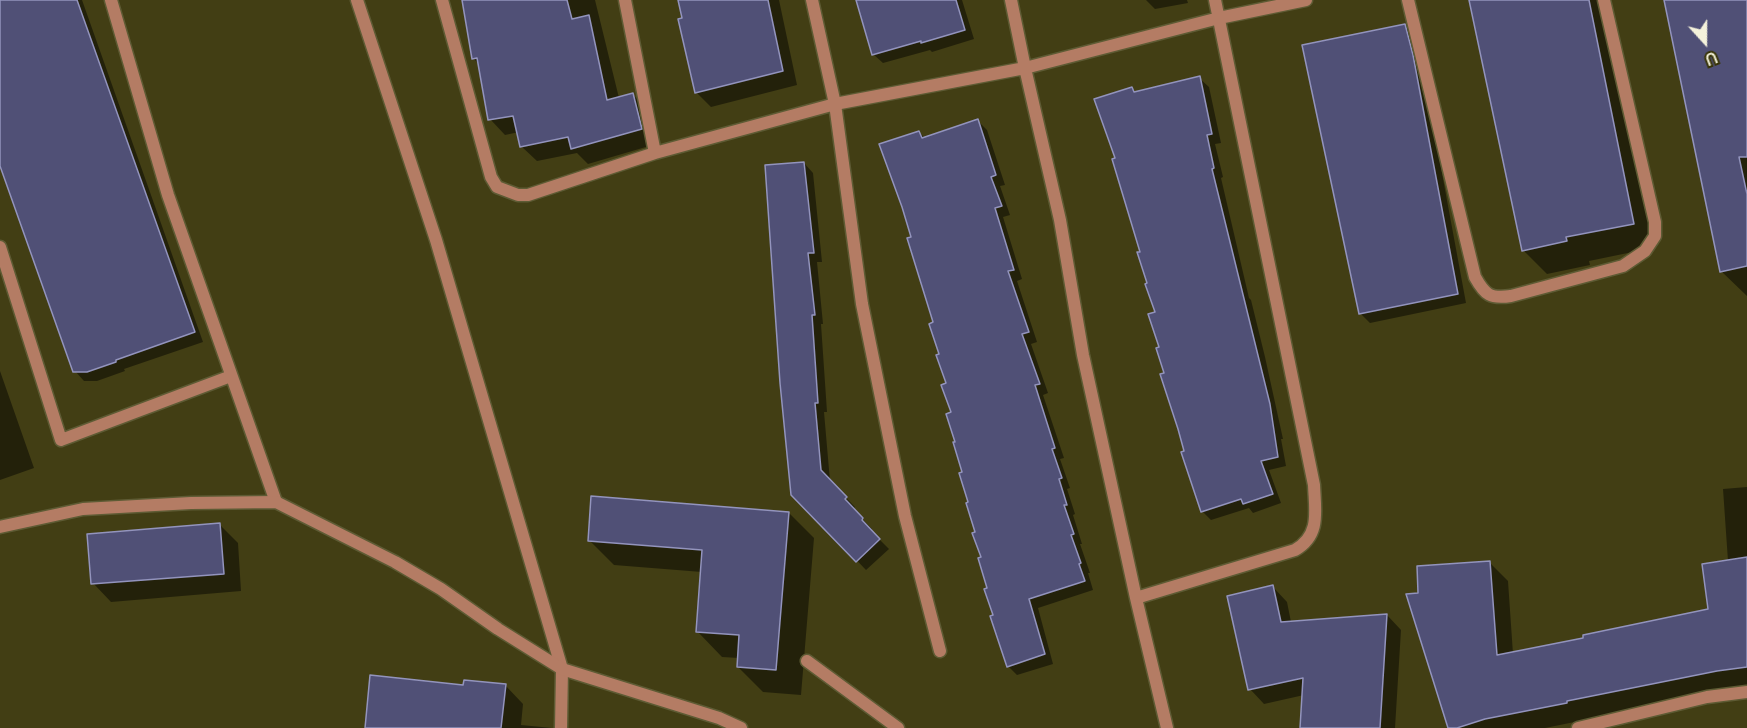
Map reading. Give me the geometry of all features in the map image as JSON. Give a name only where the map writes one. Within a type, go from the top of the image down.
[{"type":"street","points":[[111,0],[168,195],[276,502]]},
{"type":"street","points":[[357,0],[436,240],[562,669],[561,728]]},
{"type":"street","points":[[442,0],[491,177],[497,188],[518,195],[528,195],[654,153],[835,104],[1025,68],[1219,18],[1306,0]]},
{"type":"street","points":[[625,0],[654,153]]},
{"type":"street","points":[[812,0],[835,104],[862,304],[905,516],[940,651]]},
{"type":"street","points":[[1011,0],[1060,220],[1083,355],[1167,728]]},
{"type":"street","points":[[1136,598],[1295,550],[1309,539],[1316,512],[1314,485],[1215,0]]},
{"type":"street","points":[[1408,0],[1475,276],[1485,292],[1499,298],[1623,266],[1645,251],[1655,236],[1655,222],[1604,0]]},
{"type":"street","points":[[0,247],[60,440],[231,376]]},
{"type":"street","points":[[0,526],[82,509],[191,503],[276,502],[395,562],[441,589],[498,629],[562,669],[719,718],[741,728]]},
{"type":"street","points":[[807,661],[898,728]]},
{"type":"street","points":[[1578,728],[1707,697],[1747,692]]},
{"type":"building","points":[[0,0],[77,0],[195,332],[87,372],[73,372],[0,166]]},
{"type":"building","points":[[462,0],[567,0],[572,19],[589,15],[607,100],[633,93],[642,129],[571,149],[568,137],[520,147],[513,116],[488,120],[477,58],[472,59]]},
{"type":"building","points":[[678,0],[768,0],[783,71],[695,93],[678,19],[682,18]]},
{"type":"building","points":[[856,0],[956,0],[965,30],[872,55]]},
{"type":"building","points":[[1469,0],[1589,0],[1634,224],[1566,237],[1567,241],[1522,251]]},
{"type":"building","points":[[1664,0],[1747,0],[1747,157],[1739,157],[1747,194],[1747,266],[1720,272]]},
{"type":"building","points":[[1405,24],[1413,55],[1458,294],[1359,314],[1302,45]]},
{"type":"building","points":[[1200,76],[1212,134],[1207,135],[1214,168],[1212,169],[1270,404],[1278,457],[1261,461],[1273,494],[1243,504],[1241,499],[1201,512],[1181,452],[1184,451],[1160,374],[1164,373],[1156,348],[1159,347],[1148,314],[1155,312],[1137,252],[1140,252],[1112,159],[1115,158],[1094,99],[1132,87],[1134,92]]},
{"type":"building","points":[[978,119],[996,175],[991,177],[1002,206],[995,208],[1014,270],[1008,271],[1029,332],[1022,334],[1040,384],[1035,385],[1055,448],[1052,449],[1062,478],[1059,479],[1067,505],[1064,505],[1074,534],[1071,535],[1085,581],[1029,599],[1045,654],[1007,667],[990,616],[993,615],[984,589],[987,588],[978,558],[981,557],[972,533],[975,532],[959,473],[962,472],[946,414],[951,412],[941,385],[946,383],[936,355],[939,354],[929,324],[933,322],[907,238],[911,237],[902,207],[879,144],[919,131],[922,138]]},
{"type":"building","points":[[804,162],[814,253],[808,253],[815,315],[812,315],[818,403],[815,403],[821,470],[847,497],[845,499],[880,539],[856,562],[791,495],[780,383],[765,165]]},
{"type":"building","points":[[591,496],[789,512],[776,670],[737,667],[739,635],[696,632],[702,550],[588,541]]},
{"type":"building","points":[[220,523],[224,574],[91,584],[87,534]]},
{"type":"building","points":[[1747,557],[1747,667],[1567,701],[1567,703],[1485,719],[1457,728],[1448,728],[1406,594],[1418,593],[1417,566],[1490,561],[1497,655],[1708,609],[1702,564]]},
{"type":"building","points":[[1273,585],[1281,622],[1387,614],[1380,728],[1300,728],[1303,678],[1248,690],[1227,596]]},
{"type":"building","points":[[370,675],[463,685],[464,680],[506,684],[501,728],[365,728]]}]
